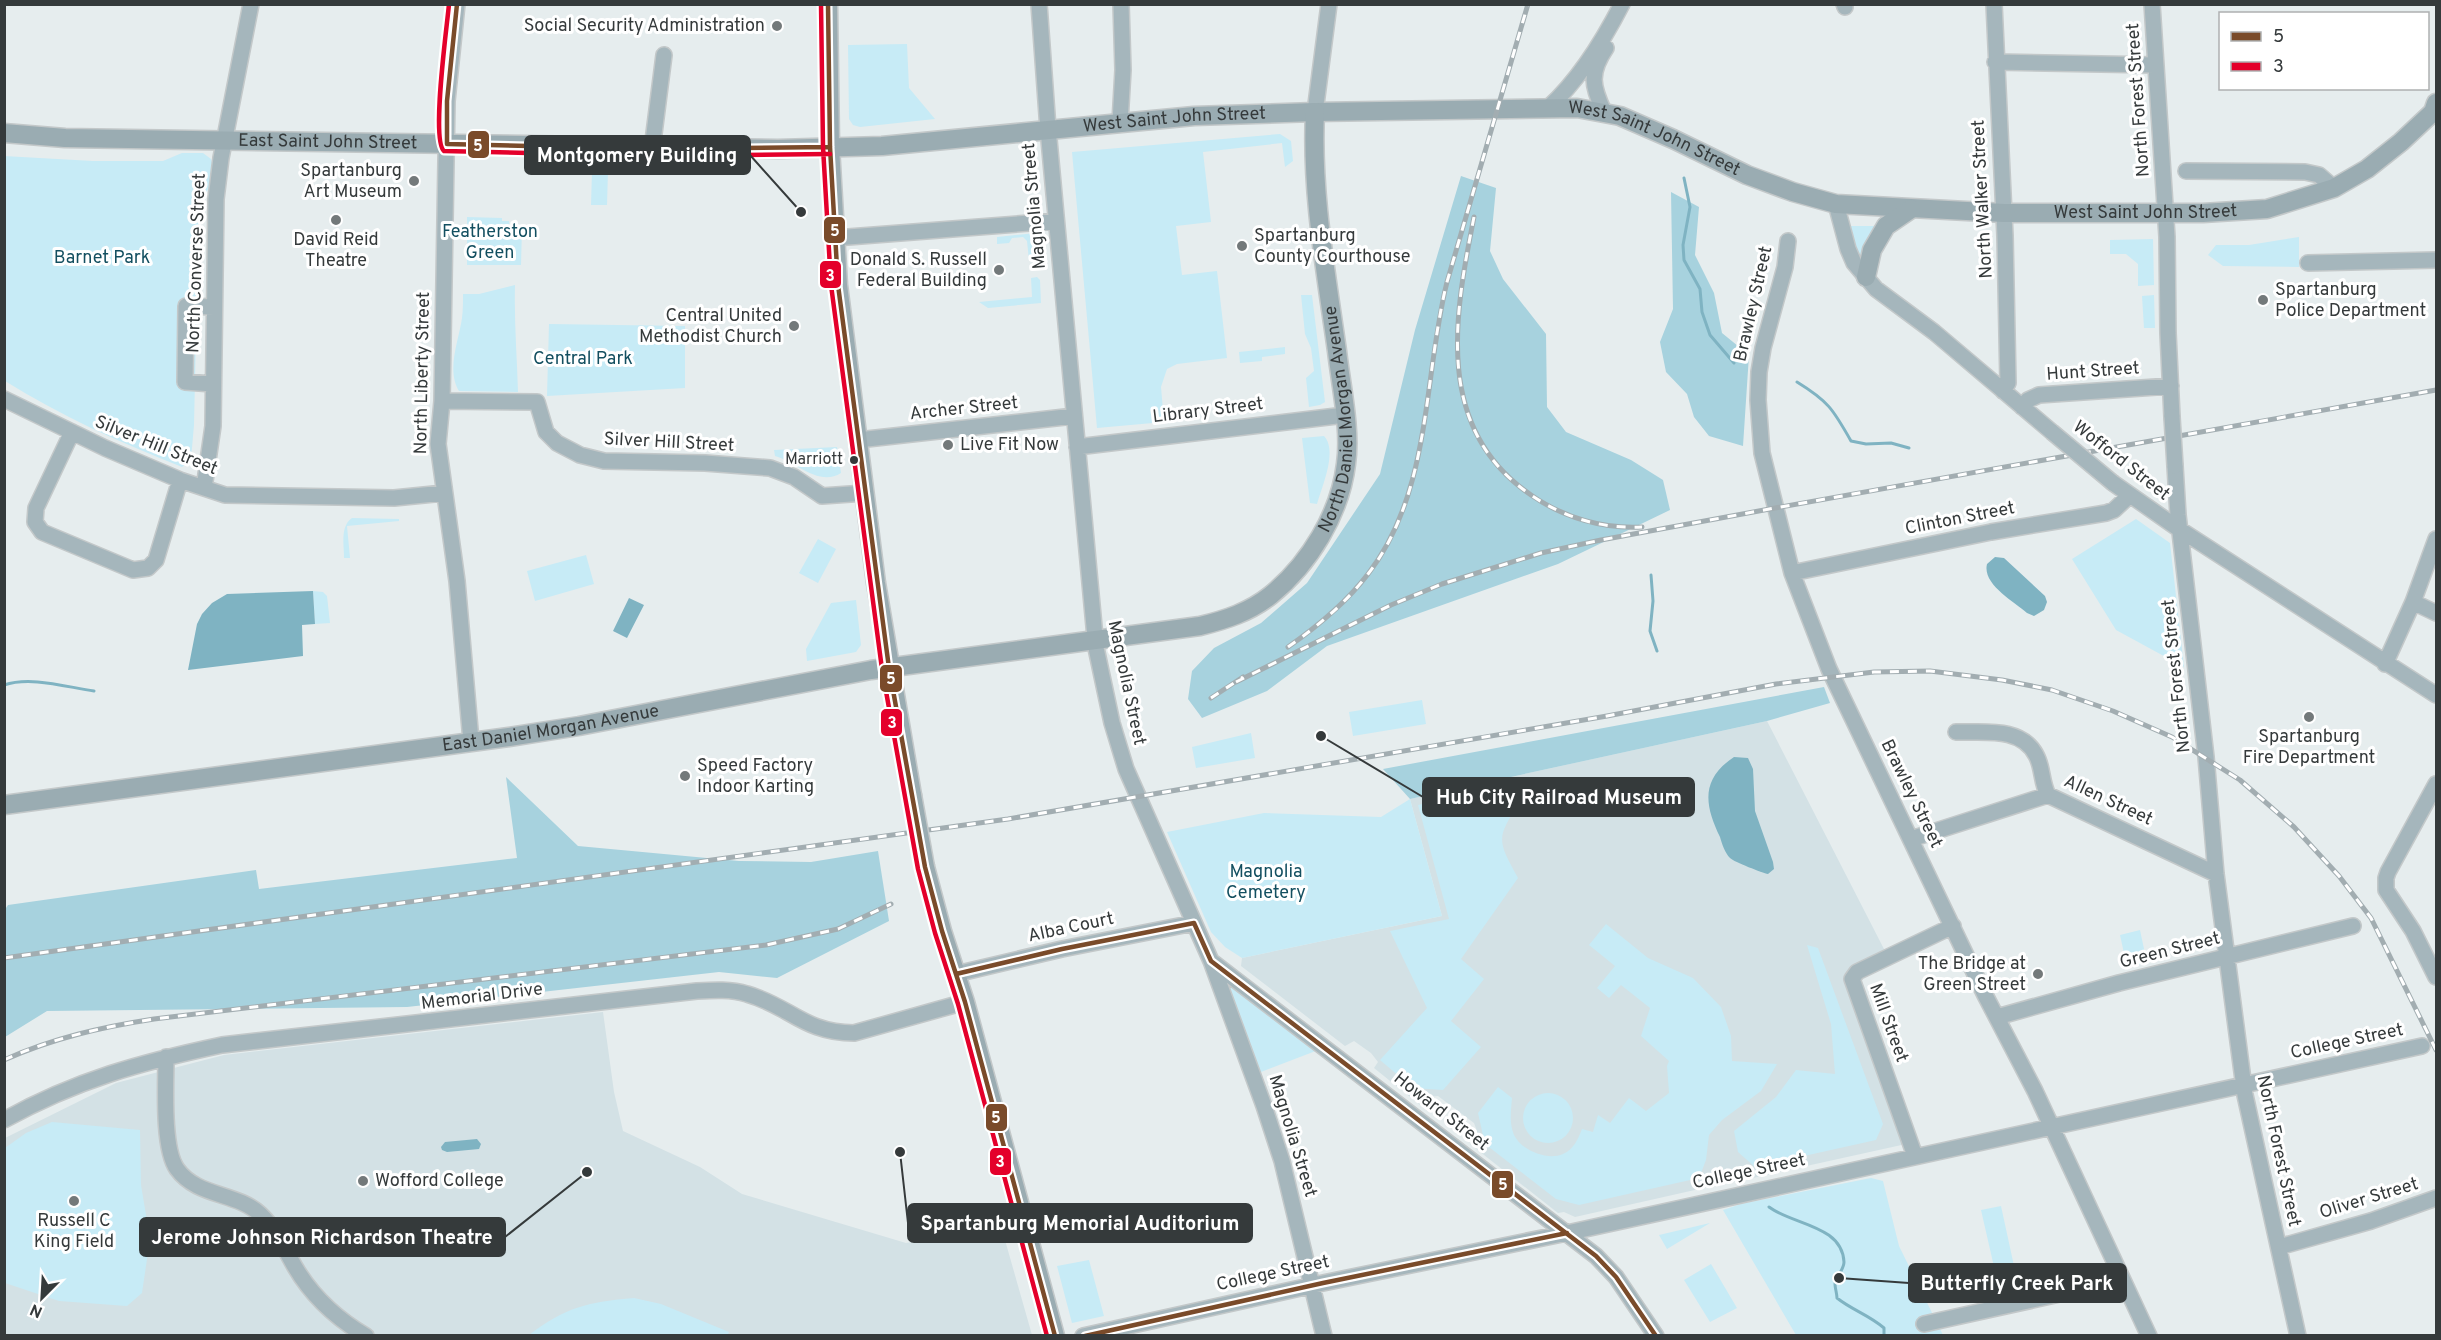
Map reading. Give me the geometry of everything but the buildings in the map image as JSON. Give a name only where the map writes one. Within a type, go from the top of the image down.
[{"type":"main road","points":[[828,4],[830,147],[835,238],[842,313],[889,668],[925,867],[965,1002],[1055,1335]]},
{"type":"main road","name":"West Saint John Street","points":[[830,147],[882,146],[1194,116],[1548,108],[1604,112],[1620,116],[1747,175],[1793,192],[1836,204],[2004,213],[2203,213],[2267,209],[2334,188],[2367,169],[2401,142],[2435,110]]},
{"type":"main road","name":"North Daniel Morgan Avenue","points":[[1095,640],[1217,622],[1236,616],[1270,596],[1300,565],[1318,541],[1338,499],[1347,462],[1345,415],[1317,202],[1313,155],[1315,112]]},
{"type":"main road","name":"East Saint John Street","points":[[4,133],[65,138],[652,148],[830,147]]},
{"type":"main road","points":[[1866,277],[1872,250],[1886,226],[1911,209]]},
{"type":"main road","name":"East Daniel Morgan Avenue","points":[[4,805],[579,726],[889,668],[1095,640]]},
{"type":"street","name":"North Converse Street","points":[[204,488],[213,426],[216,199],[251,4]]},
{"type":"street","name":"North Liberty Street","points":[[457,4],[447,101],[442,401],[438,444],[457,581],[471,741]]},
{"type":"street","name":"Magnolia Street","points":[[1039,4],[1056,220],[1095,640],[1112,723],[1123,760],[1211,961],[1275,1139],[1324,1335]]},
{"type":"street","points":[[1120,122],[1123,70],[1121,4]]},
{"type":"street","name":"North Daniel Morgan Avenue","points":[[1315,112],[1329,4]]},
{"type":"street","points":[[1548,108],[1565,92],[1622,4]]},
{"type":"street","points":[[1604,112],[1595,93],[1593,73],[1599,58],[1633,4]]},
{"type":"street","name":"North Walker Street","points":[[1994,4],[2004,213],[2008,383],[2003,391]]},
{"type":"street","name":"North Forest Street","points":[[2152,4],[2165,212],[2172,417],[2179,529],[2206,757],[2216,874],[2243,1084],[2298,1335]]},
{"type":"street","points":[[652,148],[664,55]]},
{"type":"street","points":[[1995,62],[2155,65]]},
{"type":"street","points":[[2186,171],[2305,172],[2319,175],[2334,188]]},
{"type":"street","name":"Wofford Street","points":[[1836,204],[1841,230],[1854,263],[1876,289],[1934,332],[2130,495],[2436,695]]},
{"type":"street","points":[[835,238],[1056,220]]},
{"type":"street","name":"Brawley Street","points":[[1788,241],[1785,267],[1763,348],[1758,400],[1762,453],[1792,573],[1829,669],[2051,1126],[2149,1335]]},
{"type":"street","points":[[2308,263],[2436,260]]},
{"type":"street","points":[[213,384],[185,382],[186,306],[214,307]]},
{"type":"street","name":"Hunt Street","points":[[2022,407],[2028,400],[2039,395],[2171,386]]},
{"type":"street","name":"Silver Hill Street","points":[[4,399],[180,480],[238,496],[394,498],[444,493]]},
{"type":"street","name":"Silver Hill Street","points":[[442,401],[537,402],[546,432],[557,443],[580,455],[604,461],[770,468],[794,477],[817,492],[864,488]]},
{"type":"street","name":"Library Street","points":[[1077,447],[1345,415]]},
{"type":"street","name":"Archer Street","points":[[858,440],[1074,416]]},
{"type":"street","points":[[72,432],[36,508],[35,522],[42,532],[133,570],[148,568],[156,560],[180,480]]},
{"type":"street","name":"Clinton Street","points":[[1792,573],[1991,532],[2106,513],[2114,510],[2130,495]]},
{"type":"street","points":[[2385,663],[2413,602],[2436,539]]},
{"type":"street","points":[[2413,602],[2436,614]]},
{"type":"street","points":[[1956,732],[2009,734],[2020,737],[2037,756],[2042,782],[2048,795]]},
{"type":"street","points":[[2436,784],[2388,872],[2385,884],[2389,895],[2413,931],[2436,977]]},
{"type":"street","name":"Allen Street","points":[[1911,838],[2048,795],[2216,874]]},
{"type":"street","name":"Alba Court","points":[[956,974],[1066,948],[1194,922]]},
{"type":"street","name":"Mill Street","points":[[1915,1156],[1852,979],[1857,972],[1953,926]]},
{"type":"street","name":"Green Street","points":[[1997,1017],[2353,926]]},
{"type":"street","name":"Howard Street","points":[[1211,961],[1567,1233],[1606,1266],[1656,1335]]},
{"type":"street","name":"Memorial Drive","points":[[4,1120],[73,1087],[166,1057],[222,1045],[697,991],[723,990],[747,993],[808,1025],[838,1033],[854,1033],[965,1002]]},
{"type":"street","name":"College Street","points":[[1083,1335],[1567,1233],[2422,1046]]},
{"type":"street","points":[[166,1057],[169,1148],[177,1168],[194,1185],[243,1203],[258,1213],[271,1226],[301,1276],[318,1299],[346,1323],[366,1335]]},
{"type":"street","name":"Oliver Street","points":[[2279,1246],[2371,1221],[2436,1198]]},
{"type":"street","points":[[1924,1324],[2123,1280]]},
{"type":"shaded area","points":[[1461,176],[1496,188],[1490,251],[1503,279],[1546,334],[1547,407],[1566,432],[1631,460],[1663,480],[1670,510],[1558,564],[1327,646],[1267,691],[1202,718],[1188,699],[1192,671],[1214,648],[1261,623],[1307,583],[1380,474],[1415,330]]},
{"type":"shaded area","points":[[1671,192],[1699,207],[1695,255],[1714,293],[1722,333],[1749,355],[1743,446],[1709,436],[1694,417],[1687,394],[1666,372],[1660,342],[1673,309]]},
{"type":"shaded area","points":[[1995,557],[2004,558],[2045,596],[2047,602],[2044,610],[2034,616],[2027,613],[1994,585],[1989,578],[1987,564]]},
{"type":"shaded area","points":[[313,591],[315,624],[302,625],[303,656],[188,670],[197,624],[212,603],[227,594]]},
{"type":"shaded area","points":[[629,598],[644,605],[627,638],[613,631]]},
{"type":"shaded area","points":[[1824,687],[1830,703],[1767,721],[1410,799],[1383,769]]},
{"type":"shaded area","points":[[1767,721],[1885,951],[1846,973],[1906,1144],[1748,1179],[1745,1170],[1739,1168],[1710,1175],[1708,1187],[1575,1217],[1564,1212],[1558,1213],[1470,1144],[1477,1131],[1474,1123],[1438,1096],[1428,1097],[1420,1105],[1374,1068],[1378,1062],[1371,1053],[1354,1041],[1345,1046],[1241,966],[1242,958],[1442,916],[1410,799]]},
{"type":"shaded area","points":[[1734,757],[1748,758],[1753,769],[1755,811],[1774,869],[1768,874],[1730,858],[1711,814],[1709,793],[1711,783],[1723,765]]},
{"type":"shaded area","points":[[506,777],[578,846],[739,861],[811,862],[878,851],[889,921],[777,978],[719,972],[407,1007],[47,1011],[5,1037],[4,911],[8,905],[256,870],[259,889],[517,858]]},
{"type":"shaded area","name":"Wofford College","points":[[603,1012],[614,1092],[623,1131],[700,1167],[742,1194],[906,1243],[1001,1226],[1032,1335],[5,1336],[5,1138],[116,1083],[224,1055]]},
{"type":"shaded area","points":[[477,1139],[481,1144],[479,1149],[447,1152],[441,1147],[445,1142]]},
{"type":"green space","points":[[907,44],[909,88],[935,119],[860,127],[853,125],[849,119],[848,45]]},
{"type":"green space","points":[[1280,134],[1291,141],[1293,161],[1285,167],[1282,143],[1203,152],[1211,222],[1176,226],[1182,275],[1217,271],[1227,358],[1177,364],[1167,369],[1161,387],[1164,422],[1097,428],[1072,152]]},
{"type":"green space","name":"Barnet Park","points":[[182,153],[203,153],[211,159],[213,177],[199,202],[194,425],[191,459],[182,467],[92,428],[5,381],[4,156],[93,161],[163,161]]},
{"type":"green space","points":[[592,171],[608,171],[607,205],[591,205]]},
{"type":"green space","name":"Featherston Green","points":[[467,217],[502,218],[502,221],[509,221],[510,228],[522,228],[521,265],[467,265]]},
{"type":"green space","points":[[1849,226],[1875,226],[1861,257],[1853,242]]},
{"type":"green space","points":[[1036,233],[1038,257],[1036,259],[1029,260],[1027,241],[1023,237],[1012,238],[1009,243],[997,244],[997,237]]},
{"type":"green space","points":[[2299,237],[2299,267],[2223,266],[2208,255],[2216,245],[2249,245]]},
{"type":"green space","points":[[2153,239],[2154,285],[2138,286],[2138,264],[2126,254],[2110,254],[2110,240]]},
{"type":"green space","points":[[1037,277],[1040,280],[1041,303],[988,308],[979,302],[1032,297],[1031,278]]},
{"type":"green space","points":[[515,285],[518,392],[459,391],[455,383],[453,364],[462,318],[463,294],[479,294]]},
{"type":"green space","points":[[1301,295],[1312,295],[1325,402],[1309,407],[1306,378],[1314,371],[1311,348],[1305,334]]},
{"type":"green space","points":[[2154,295],[2155,328],[2144,328],[2142,296]]},
{"type":"green space","name":"Central Park","points":[[549,324],[685,326],[685,388],[547,396]]},
{"type":"green space","points":[[1285,347],[1285,354],[1262,357],[1262,361],[1240,363],[1239,352]]},
{"type":"green space","points":[[1324,436],[1330,450],[1328,469],[1317,504],[1310,503],[1302,438]]},
{"type":"green space","points":[[837,447],[841,473],[833,477],[808,472],[775,456],[774,450]]},
{"type":"green space","points":[[352,518],[399,519],[399,521],[347,526],[350,558],[344,558],[344,531],[348,521]]},
{"type":"green space","points":[[2136,519],[2170,543],[2184,667],[2116,630],[2072,559]]},
{"type":"green space","points":[[818,539],[836,549],[818,583],[799,573]]},
{"type":"green space","points":[[586,555],[594,584],[535,601],[527,571]]},
{"type":"green space","points":[[313,591],[323,592],[327,596],[330,623],[315,624]]},
{"type":"green space","points":[[856,600],[861,645],[856,652],[807,661],[806,649],[831,603]]},
{"type":"green space","points":[[1422,700],[1426,724],[1353,736],[1349,712]]},
{"type":"green space","points":[[1251,733],[1255,758],[1196,768],[1192,747]]},
{"type":"green space","points":[[1514,783],[1520,802],[1503,832],[1502,839],[1506,855],[1518,878],[1461,959],[1484,979],[1451,1021],[1481,1047],[1443,1090],[1413,1088],[1380,1060],[1427,1008],[1390,931],[1449,919],[1418,805]]},
{"type":"green space","name":"Magnolia Cemetery","points":[[1410,799],[1442,916],[1242,958],[1225,947],[1211,932],[1167,832],[1264,813],[1381,817]]},
{"type":"green space","points":[[1606,924],[1648,958],[1693,978],[1721,1007],[1731,1036],[1732,1061],[1777,1064],[1761,1091],[1722,1120],[1709,1135],[1706,1160],[1699,1178],[1579,1205],[1556,1199],[1485,1144],[1478,1113],[1498,1087],[1512,1098],[1511,1126],[1517,1140],[1535,1153],[1557,1156],[1573,1147],[1582,1129],[1593,1132],[1598,1115],[1610,1123],[1629,1098],[1646,1111],[1669,1093],[1667,1066],[1669,1061],[1641,1036],[1650,1008],[1621,985],[1609,998],[1597,988],[1615,966],[1589,945]]},
{"type":"green space","points":[[2140,930],[2147,963],[2127,967],[2120,935]]},
{"type":"green space","points":[[1807,945],[1818,948],[1883,1124],[1876,1140],[1755,1167],[1738,1152],[1734,1131],[1776,1097],[1796,1070],[1835,1074],[1831,1024]]},
{"type":"green space","points":[[1211,961],[1326,1047],[1253,1075]]},
{"type":"green space","points":[[1548,1093],[1566,1100],[1573,1118],[1566,1136],[1548,1143],[1530,1136],[1523,1118],[1530,1100]]},
{"type":"green space","name":"Russell C King Field","points":[[52,1122],[140,1130],[141,1185],[150,1239],[142,1293],[127,1306],[59,1301],[5,1283],[5,1148],[26,1133]]},
{"type":"green space","points":[[1871,1178],[1883,1181],[1899,1246],[1943,1335],[1796,1335],[1723,1210],[1741,1204]]},
{"type":"green space","points":[[2001,1206],[2019,1289],[2000,1293],[1981,1210]]},
{"type":"green space","points":[[1710,1223],[1667,1249],[1659,1235]]},
{"type":"green space","points":[[1089,1260],[1104,1316],[1072,1323],[1057,1266]]},
{"type":"green space","points":[[1711,1264],[1737,1308],[1710,1322],[1684,1280]]},
{"type":"green space","points":[[634,1298],[661,1304],[729,1332],[727,1336],[529,1335],[566,1312],[590,1304]]},
{"type":"waterway","points":[[1684,178],[1690,207],[1683,245],[1684,260],[1700,289],[1702,312],[1710,335],[1734,363]]},
{"type":"waterway","points":[[1797,382],[1829,407],[1851,441],[1866,444],[1891,443],[1909,448]]},
{"type":"waterway","points":[[1651,575],[1653,601],[1650,631],[1657,651]]},
{"type":"waterway","points":[[4,685],[37,682],[94,691]]},
{"type":"waterway","points":[[1769,1207],[1815,1227],[1835,1240],[1844,1262],[1835,1284],[1837,1298],[1884,1328],[1884,1336]]},
{"type":"railway","points":[[1288,647],[1331,613],[1359,585],[1389,542],[1404,507],[1415,470],[1447,282],[1528,4]]},
{"type":"railway","points":[[1474,217],[1461,293],[1458,332],[1459,369],[1465,404],[1478,438],[1500,468],[1531,495],[1544,503],[1570,516],[1598,524],[1642,527]]},
{"type":"railway","points":[[1236,682],[1391,605],[1442,584],[1541,553],[1775,508],[2436,390]]},
{"type":"railway","points":[[4,958],[1008,819],[1607,716],[1776,684],[1874,672],[1930,671],[2002,680],[2052,690],[2113,711],[2172,737],[2240,780],[2294,827],[2339,876],[2371,918],[2436,1050]]},
{"type":"railway","points":[[1211,698],[1243,677]]},
{"type":"railway","points":[[4,1060],[41,1045],[78,1034],[154,1019],[766,945],[838,929],[891,904]]},
{"type":"transit line","name":"3","points":[[449,4],[439,106],[440,142],[444,151],[652,156],[830,154]]},
{"type":"transit line","name":"5","points":[[457,4],[447,101],[447,144],[652,149],[830,147]]},
{"type":"transit line","name":"3","points":[[821,4],[823,147],[831,285],[882,669],[918,869],[935,933],[958,1004],[1047,1336]]},
{"type":"transit line","name":"5","points":[[828,4],[830,147],[838,285],[889,668],[925,867],[942,931],[965,1002],[1055,1336]]},
{"type":"transit line","name":"5","points":[[956,974],[1062,949],[1194,923],[1211,961],[1596,1256],[1616,1277],[1656,1336]]},
{"type":"transit line","name":"5","points":[[1085,1336],[1323,1283],[1567,1233]]},
{"type":"place","name":"Social Security Administration","points":[[777,26]]},
{"type":"place","name":"Spartanburg Art Museum","points":[[414,181]]},
{"type":"place","name":"Montgomery Building","points":[[801,212]]},
{"type":"place","name":"David Reid Theatre","points":[[336,220]]},
{"type":"place","name":"Spartanburg County Courthouse","points":[[1242,246]]},
{"type":"place","name":"Donald S. Russell Federal Building","points":[[999,270]]},
{"type":"place","name":"Spartanburg Police Department","points":[[2263,300]]},
{"type":"place","name":"Central United Methodist Church","points":[[794,326]]},
{"type":"place","name":"Live Fit Now","points":[[948,445]]},
{"type":"place","name":"Marriott","points":[[854,460]]},
{"type":"place","name":"Spartanburg Fire Department","points":[[2309,717]]},
{"type":"place","name":"Hub City Railroad Museum","points":[[1321,736]]},
{"type":"place","name":"Speed Factory Indoor Karting","points":[[685,776]]},
{"type":"place","name":"The Bridge at Green Street","points":[[2038,974]]},
{"type":"place","name":"Spartanburg Memorial Auditorium","points":[[900,1152]]},
{"type":"place","name":"Jerome Johnson Richardson Theatre","points":[[587,1172]]},
{"type":"place","name":"Wofford College","points":[[363,1181]]},
{"type":"place","name":"Russell C King Field","points":[[74,1201]]},
{"type":"place","name":"Butterfly Creek Park","points":[[1839,1278]]}]
